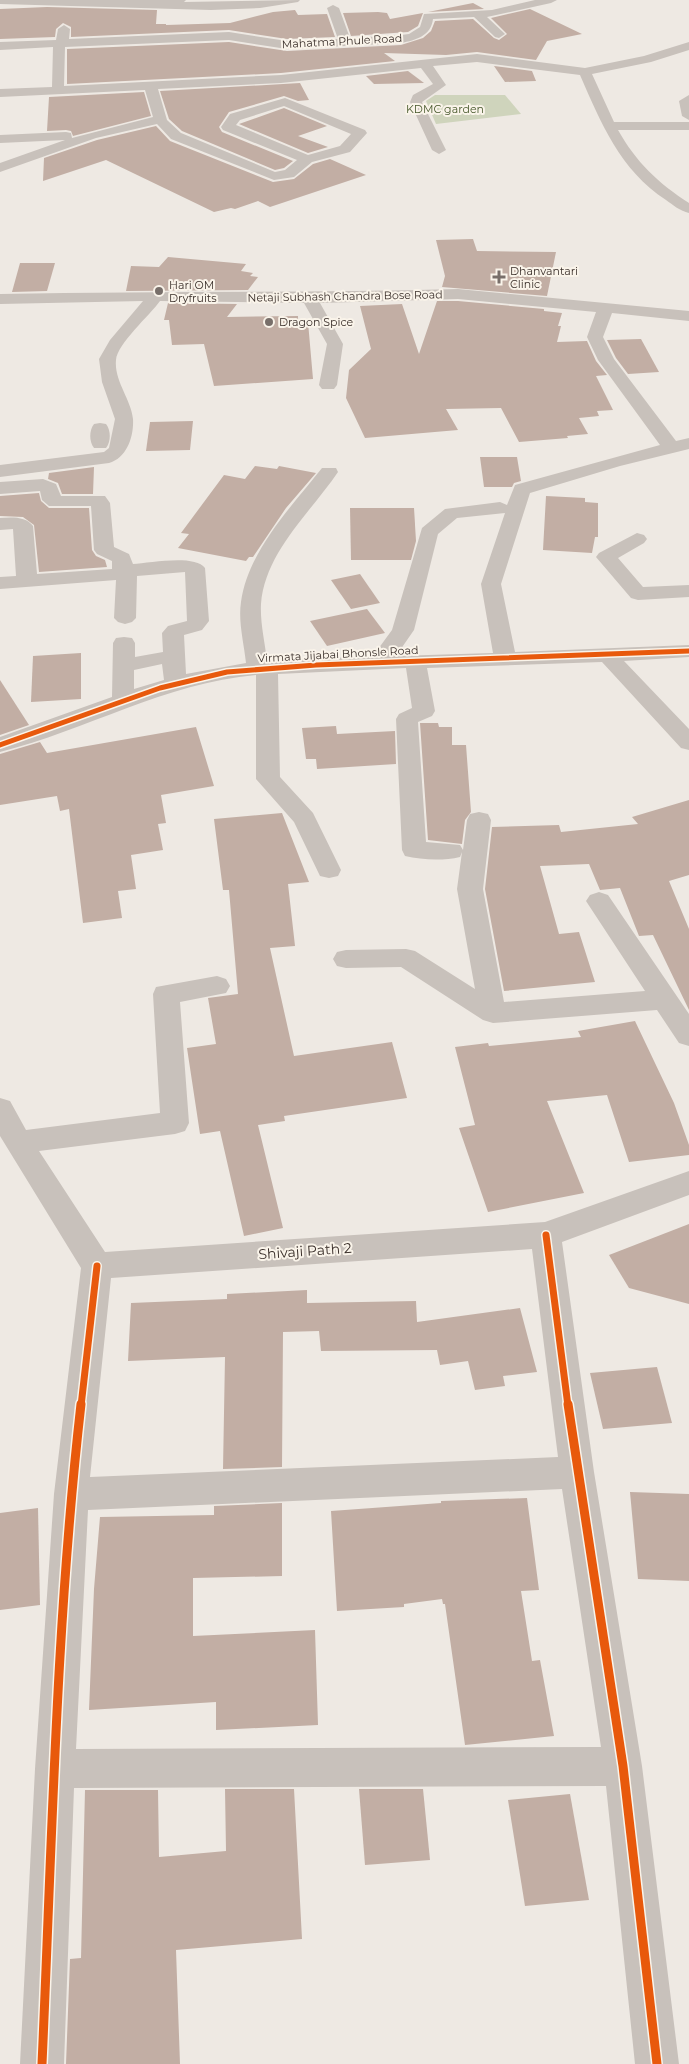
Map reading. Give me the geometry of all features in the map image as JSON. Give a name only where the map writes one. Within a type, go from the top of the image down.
[{"type":"street","points":[[159,4],[180,0]]},
{"type":"street","points":[[0,1],[159,4],[197,8],[231,8],[294,0]]},
{"type":"street","name":"Mahatma Phule Road","points":[[0,46],[23,45],[22,41],[61,41],[173,29],[247,37],[276,44],[413,38],[426,28],[428,16],[438,0]]},
{"type":"street","points":[[428,16],[477,14],[550,0]]},
{"type":"street","points":[[159,4],[173,29]]},
{"type":"street","points":[[333,8],[345,42]]},
{"type":"street","points":[[477,14],[499,34]]},
{"type":"street","points":[[54,26],[64,26],[61,41],[58,90]]},
{"type":"street","points":[[0,93],[344,74],[461,59],[495,59],[585,72],[647,59],[689,46]]},
{"type":"street","points":[[424,63],[440,85],[418,98],[416,102],[439,150]]},
{"type":"street","points":[[585,72],[610,126],[630,159],[642,173],[686,205]]},
{"type":"street","points":[[151,86],[159,120],[166,130],[176,136],[267,174],[289,174],[307,159],[344,149],[360,133],[285,102],[235,117],[228,126],[307,159]]},
{"type":"street","points":[[689,98],[684,101],[689,116]]},
{"type":"street","points":[[0,168],[92,135],[159,120]]},
{"type":"street","points":[[610,126],[689,126]]},
{"type":"street","points":[[0,139],[92,135]]},
{"type":"street","points":[[327,141],[344,149]]},
{"type":"street","name":"Netaji Subhash Chandra Bose Road","points":[[0,298],[155,296],[309,298],[458,294],[689,316]]},
{"type":"street","points":[[0,471],[109,457],[118,450],[124,419],[107,360],[113,348],[144,313],[155,296]]},
{"type":"street","points":[[309,298],[335,344],[328,385]]},
{"type":"street","points":[[505,660],[491,584],[522,489],[613,462],[680,445],[606,360],[595,337],[606,309]]},
{"type":"street","points":[[0,457],[100,436],[120,442]]},
{"type":"street","points":[[328,870],[304,819],[268,779],[262,668],[251,602],[256,581],[286,527],[329,472]]},
{"type":"street","points":[[0,488],[43,485],[49,488],[52,500],[56,502],[98,500],[100,503],[104,550],[122,558],[123,567],[120,573],[114,575],[0,583]]},
{"type":"street","points":[[380,662],[403,630],[429,532],[452,513],[500,508]]},
{"type":"street","points":[[0,524],[14,523],[23,526],[27,581]]},
{"type":"street","points":[[637,539],[606,558],[638,594],[689,591]]},
{"type":"street","points":[[124,618],[127,574],[131,570],[189,566],[195,568],[198,622],[195,626],[175,630],[173,633],[175,683]]},
{"type":"street","points":[[123,700],[124,643]]},
{"type":"street","name":"Virmata Jijabai Bhonsle Road","points":[[0,745],[80,719],[123,700],[175,683],[214,674],[262,668],[415,660],[505,660],[689,651]]},
{"type":"street","points":[[607,655],[689,743]]},
{"type":"street","points":[[124,665],[162,658]]},
{"type":"street","points":[[415,660],[424,711],[407,719],[414,850],[450,851]]},
{"type":"street","points":[[479,820],[470,889],[493,1013]]},
{"type":"street","points":[[600,901],[689,1036]]},
{"type":"street","points":[[346,959],[406,958],[493,1013],[666,999]]},
{"type":"street","points":[[18,1142],[175,1123],[166,994],[217,986]]},
{"type":"street","points":[[0,1109],[18,1142],[97,1266],[71,1494],[55,1769],[42,2064]]},
{"type":"street","name":"Shivaji Path 2","points":[[97,1266],[546,1235],[689,1183]]},
{"type":"street","points":[[546,1235],[577,1472],[622,1766],[657,2064]]},
{"type":"street","points":[[71,1494],[577,1472]]},
{"type":"street","points":[[55,1769],[622,1766]]},
{"type":"green space","name":"KDMC garden","points":[[435,95],[505,95],[521,114],[436,124],[426,101]]},
{"type":"building","points":[[473,3],[484,9],[428,12]]},
{"type":"building","points":[[47,7],[157,10],[156,24],[166,25],[230,23],[273,12],[295,10],[298,15],[327,14],[335,37],[287,39],[229,30],[71,37],[71,27],[63,23],[56,29],[55,37],[0,39],[0,9]]},
{"type":"building","points":[[530,9],[582,34],[547,41],[536,60],[477,52],[446,55],[384,53],[395,61],[281,73],[67,84],[67,49],[229,42],[287,51],[401,45],[423,38],[431,31],[435,21],[473,19],[494,38],[499,40],[507,34],[491,18]]},
{"type":"building","points":[[343,13],[387,13],[390,19],[423,13],[418,26],[408,32],[351,36]]},
{"type":"building","points":[[494,66],[532,71],[536,81],[505,82]]},
{"type":"building","points":[[408,71],[424,83],[374,84],[366,76]]},
{"type":"building","points":[[300,83],[309,100],[298,101],[284,96],[229,112],[219,127],[222,132],[293,161],[284,168],[275,170],[182,131],[169,119],[160,91]]},
{"type":"building","points":[[144,92],[151,116],[73,136],[71,131],[66,130],[47,131],[49,97]]},
{"type":"building","points":[[284,108],[327,126],[298,136],[328,147],[308,153],[239,124]]},
{"type":"building","points":[[156,126],[170,141],[273,182],[294,179],[313,164],[330,159],[366,175],[270,207],[258,201],[235,209],[231,208],[214,212],[106,160],[43,181],[44,158],[97,140]]},
{"type":"building","points":[[473,239],[477,251],[556,252],[547,296],[442,287],[445,276],[436,240]]},
{"type":"building","points":[[168,257],[246,264],[241,271],[253,273],[250,276],[258,277],[248,290],[126,291],[131,266],[159,267]]},
{"type":"building","points":[[20,263],[55,263],[47,291],[12,292]]},
{"type":"building","points":[[437,301],[458,301],[544,309],[544,311],[562,313],[558,326],[561,326],[557,342],[587,341],[596,361],[607,375],[596,376],[613,410],[597,411],[599,416],[579,418],[588,434],[567,436],[568,438],[519,442],[501,408],[446,409],[458,430],[365,438],[346,398],[349,370],[371,349],[360,306],[402,304],[419,354]]},
{"type":"building","points":[[168,303],[237,304],[227,317],[298,316],[298,322],[308,322],[313,379],[214,386],[204,344],[172,345],[169,320],[164,320]]},
{"type":"building","points":[[641,339],[659,372],[628,374],[616,358],[607,340]]},
{"type":"building","points":[[193,421],[190,450],[146,451],[150,422]]},
{"type":"building","points":[[480,457],[517,457],[521,481],[514,483],[512,487],[484,487]]},
{"type":"building","points":[[255,466],[277,469],[279,466],[316,473],[286,508],[253,557],[249,557],[246,561],[178,548],[189,534],[181,533],[224,475],[245,479]]},
{"type":"building","points":[[94,467],[93,494],[62,494],[58,483],[48,479],[49,473]]},
{"type":"building","points":[[39,493],[41,501],[49,508],[89,508],[92,550],[96,556],[105,560],[107,567],[39,572],[34,525],[23,517],[0,516],[0,496]]},
{"type":"building","points":[[546,496],[585,498],[585,502],[598,503],[598,537],[595,537],[592,553],[543,550]]},
{"type":"building","points":[[350,508],[414,508],[416,541],[411,560],[351,560]]},
{"type":"building","points":[[360,574],[380,603],[351,609],[331,580]]},
{"type":"building","points":[[367,609],[385,633],[327,646],[310,621]]},
{"type":"building","points":[[81,653],[81,699],[31,702],[33,656]]},
{"type":"building","points":[[0,680],[29,725],[0,735]]},
{"type":"building","points":[[420,723],[438,723],[439,727],[452,727],[452,745],[466,745],[471,812],[465,820],[462,844],[428,840]]},
{"type":"building","points":[[336,726],[337,734],[395,731],[396,764],[317,769],[316,759],[306,759],[302,728]]},
{"type":"building","points":[[196,727],[214,786],[161,795],[166,823],[158,824],[163,850],[131,855],[136,889],[118,891],[122,918],[83,923],[69,809],[60,811],[57,796],[0,805],[0,754],[40,742],[47,753]]},
{"type":"building","points":[[689,800],[689,875],[669,881],[689,929],[689,1010],[653,935],[639,936],[620,888],[600,890],[589,864],[540,866],[559,934],[579,932],[595,982],[504,991],[485,889],[492,827],[559,825],[561,832],[638,824],[632,817]]},
{"type":"building","points":[[282,813],[309,882],[288,884],[295,946],[270,948],[294,1056],[392,1042],[407,1098],[284,1116],[285,1121],[258,1125],[283,1228],[244,1236],[220,1131],[200,1134],[187,1048],[216,1044],[208,998],[238,994],[229,890],[223,890],[214,819]]},
{"type":"building","points":[[635,1021],[674,1103],[689,1145],[689,1155],[629,1162],[607,1095],[547,1101],[584,1193],[488,1212],[459,1128],[475,1125],[455,1047],[488,1043],[489,1046],[581,1037],[578,1031]]},
{"type":"building","points":[[689,1224],[689,1304],[629,1288],[609,1255]]},
{"type":"building","points":[[307,1290],[307,1303],[416,1301],[417,1322],[520,1308],[537,1372],[503,1376],[505,1386],[475,1390],[468,1361],[440,1365],[437,1350],[321,1351],[319,1331],[283,1332],[282,1467],[223,1469],[225,1357],[128,1361],[131,1303],[227,1299],[227,1294]]},
{"type":"building","points":[[657,1367],[672,1423],[603,1429],[590,1373]]},
{"type":"building","points":[[630,1492],[689,1494],[689,1581],[638,1579]]},
{"type":"building","points":[[527,1498],[539,1590],[521,1591],[532,1661],[540,1660],[554,1736],[465,1745],[445,1604],[443,1604],[442,1599],[404,1604],[404,1607],[337,1611],[331,1511],[441,1503],[441,1501]]},
{"type":"building","points":[[282,1503],[282,1576],[193,1578],[193,1636],[315,1630],[318,1725],[216,1730],[216,1702],[89,1710],[94,1589],[100,1517],[214,1515],[214,1506]]},
{"type":"building","points":[[38,1508],[40,1605],[0,1610],[0,1513]]},
{"type":"building","points":[[225,1789],[294,1789],[302,1939],[176,1950],[180,2064],[66,2064],[70,1959],[81,1958],[85,1790],[158,1790],[159,1857],[226,1851]]},
{"type":"building","points":[[359,1789],[423,1789],[430,1860],[365,1865]]},
{"type":"building","points":[[570,1794],[589,1900],[525,1906],[508,1800]]},
{"type":"cycle path","points":[[0,745],[27,737],[160,688],[187,680],[227,672],[316,665],[550,658],[689,651]]},
{"type":"cycle path","points":[[546,1235],[577,1472],[623,1766],[657,2064]]},
{"type":"cycle path","points":[[42,2064],[55,1769],[71,1494],[97,1266]]},
{"type":"place","name":"Dhanvantari Clinic","points":[[499,277]]},
{"type":"place","name":"Hari OM Dryfruits","points":[[159,291]]},
{"type":"place","name":"Dragon Spice","points":[[269,322]]}]
